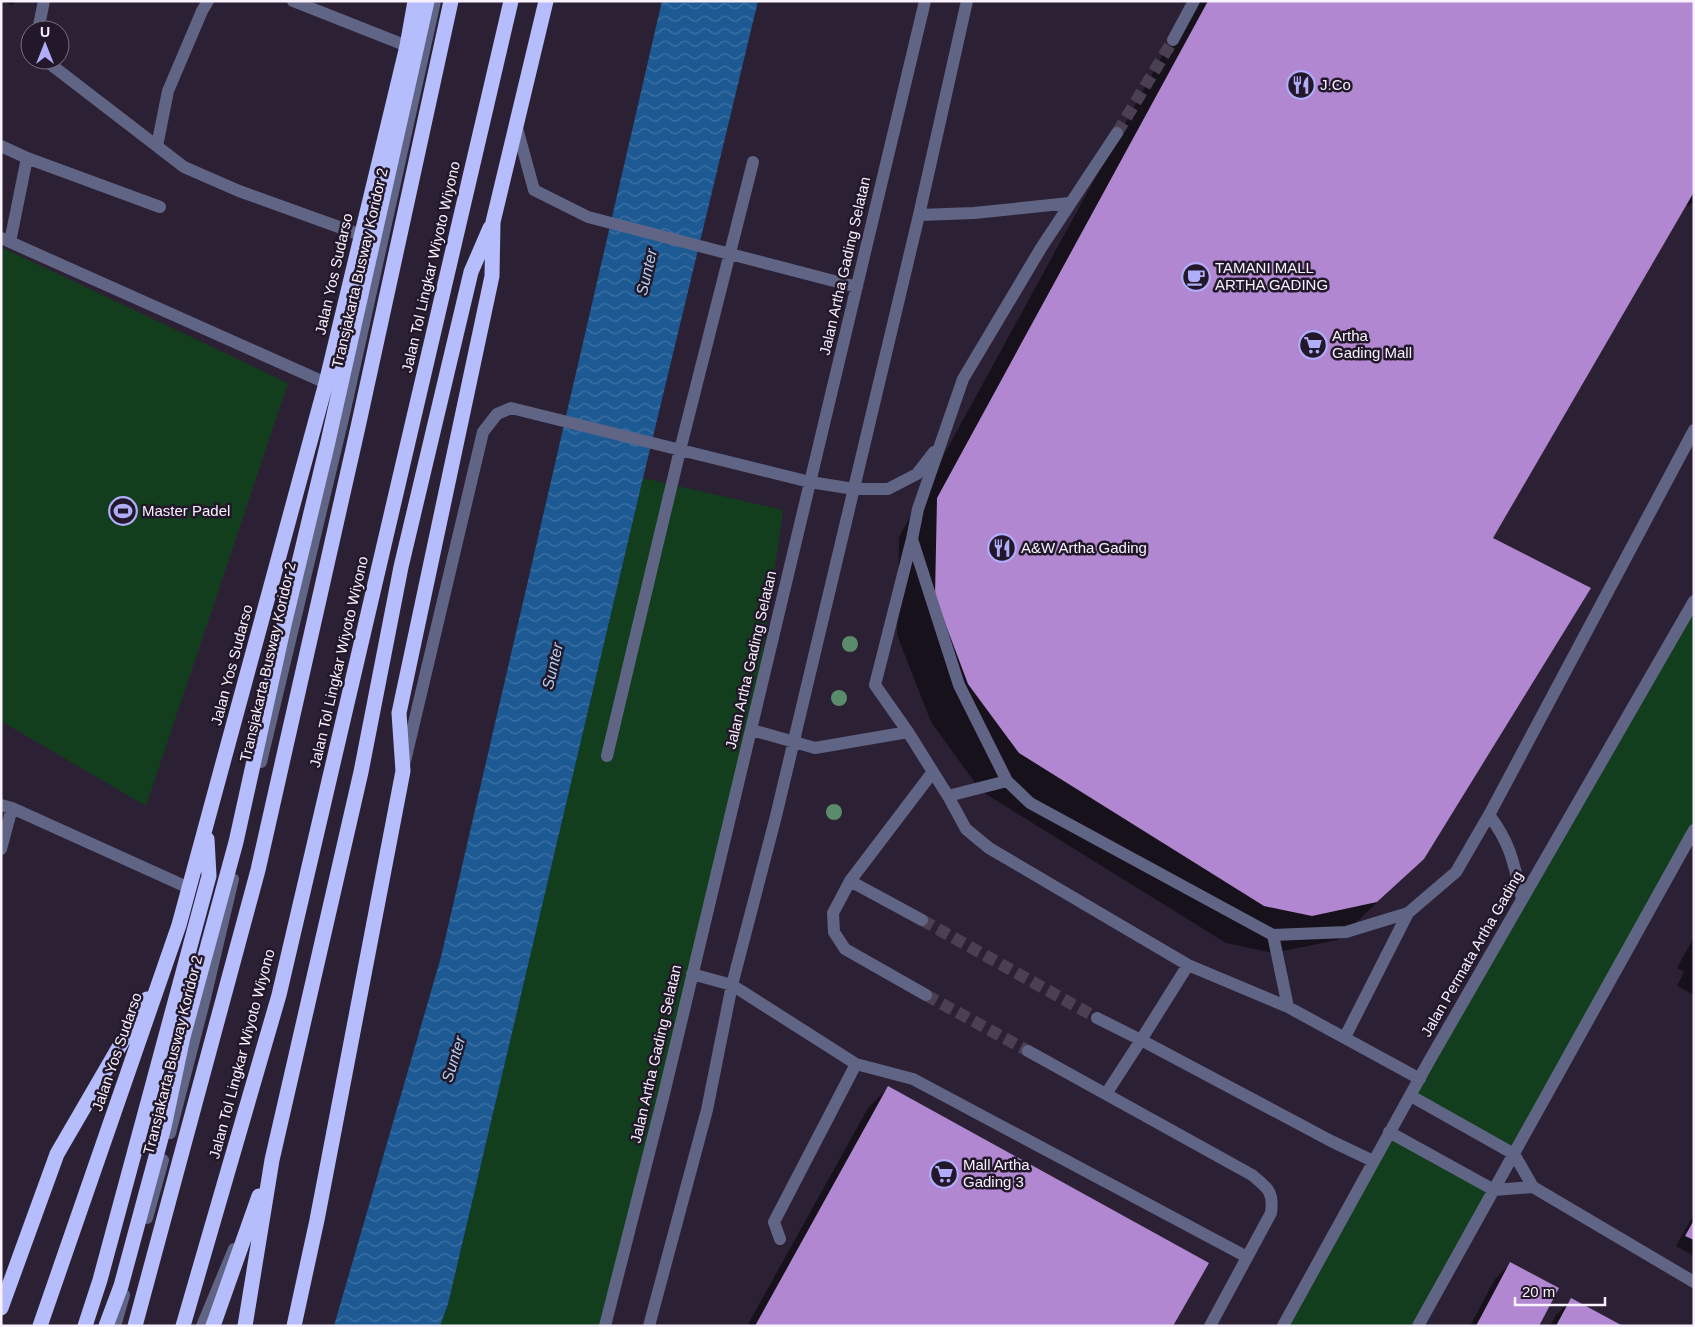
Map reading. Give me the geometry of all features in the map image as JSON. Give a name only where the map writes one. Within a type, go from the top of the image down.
[{"type":"highway","name":"Jalan Yos Sudarso","points":[[40,1326],[179,925],[326,383],[407,46],[415,1]]},
{"type":"highway","name":"Jalan Yos Sudarso","points":[[106,1326],[121,1286],[164,1127],[183,1037],[236,842],[284,625],[405,106],[427,1]]},
{"type":"highway","points":[[135,1326],[258,870],[356,437],[451,1]]},
{"type":"highway","name":"Jalan Tol Lingkar Wiyoto Wiyono","points":[[183,1326],[279,995],[511,1]]},
{"type":"highway","points":[[245,1326],[272,1160],[361,772],[414,510],[471,272],[493,222],[546,1]]},
{"type":"highway","points":[[294,1326],[317,1220],[403,771],[400,713],[492,276],[493,222]]},
{"type":"highway","points":[[85,1326],[100,1280],[209,876],[206,826]]},
{"type":"highway","points":[[2,1305],[57,1154],[164,968]]},
{"type":"highway","points":[[213,1326],[272,1160]]},
{"type":"street","points":[[40,20],[44,1]]},
{"type":"street","points":[[157,146],[168,91],[208,1]]},
{"type":"street","points":[[293,1],[407,46]]},
{"type":"street","name":"Transjakarta Busway Koridor 2","points":[[115,1326],[154,1193],[207,988],[344,414],[435,1]]},
{"type":"street","name":"Jalan Artha Gading Selatan","points":[[605,1326],[663,1098],[752,730],[925,1]]},
{"type":"street","points":[[649,1326],[707,1110],[732,986],[776,816],[968,1]]},
{"type":"street","points":[[1173,40],[1194,1]]},
{"type":"street","points":[[58,70],[184,167],[230,187],[361,235]]},
{"type":"street","points":[[517,128],[534,190],[588,217],[856,287]]},
{"type":"street","points":[[1117,133],[1070,203],[963,379],[918,509],[875,685],[908,732],[966,829],[989,848],[1188,965],[1288,1007],[1420,1080]]},
{"type":"street","points":[[1,146],[27,158],[160,208]]},
{"type":"street","points":[[27,158],[5,240],[326,383]]},
{"type":"street","points":[[607,756],[674,449],[730,254],[753,162]]},
{"type":"street","points":[[919,215],[974,214],[1070,203]]},
{"type":"street","points":[[403,771],[483,432],[496,414],[512,408],[787,477],[854,489],[888,488],[917,474],[940,445]]},
{"type":"street","points":[[1345,1037],[1408,913],[1456,872],[1489,815],[1694,430]]},
{"type":"street","points":[[912,539],[959,685],[1007,781],[1030,803],[1273,935],[1346,932],[1408,913]]},
{"type":"street","name":"Jalan Permata Artha Gading","points":[[1283,1326],[1389,1132],[1694,601]]},
{"type":"street","points":[[752,730],[815,748],[908,732]]},
{"type":"street","points":[[926,995],[845,949],[834,932],[833,913],[850,880],[932,773]]},
{"type":"street","points":[[948,796],[1007,781]]},
{"type":"street","points":[[1,849],[7,806],[189,888]]},
{"type":"street","points":[[1489,815],[1499,829],[1512,854],[1522,899]]},
{"type":"street","points":[[1418,1326],[1694,830]]},
{"type":"street","points":[[850,880],[922,920]]},
{"type":"street","points":[[1273,935],[1288,1007]]},
{"type":"street","points":[[1106,1094],[1188,965]]},
{"type":"street","points":[[692,974],[732,986],[856,1064],[913,1080],[1247,1257]]},
{"type":"street","points":[[1098,1018],[1323,1137],[1373,1161]]},
{"type":"street","points":[[1028,1051],[1252,1176],[1265,1186],[1273,1199],[1271,1213],[1210,1326]]},
{"type":"street","points":[[780,1239],[774,1222],[856,1064]]},
{"type":"street","points":[[1411,1096],[1514,1154],[1533,1187],[1694,1282]]},
{"type":"street","points":[[1389,1132],[1494,1190],[1533,1187]]},
{"type":"street","points":[[202,1326],[272,1160]]},
{"type":"green space","name":"Master Padel","points":[[1,247],[288,383],[146,806],[1,721]]},
{"type":"green space","points":[[643,478],[783,510],[752,730],[605,1326],[440,1326],[448,1304]]},
{"type":"green space","points":[[1694,600],[1694,830],[1514,1154],[1411,1096]]},
{"type":"green space","points":[[1389,1132],[1494,1190],[1418,1326],[1283,1326]]},
{"type":"water","name":"Sunter","points":[[662,1],[758,1],[448,1304],[440,1326],[334,1326],[441,957]]},
{"type":"building","name":"Artha Gading Mall","points":[[1208,1],[1694,1],[1694,192],[1493,538],[1591,588],[1424,859],[1377,902],[1312,916],[1264,906],[1019,753],[968,684],[935,596],[937,498]]},
{"type":"building","name":"Mall Artha Gading 3","points":[[888,1086],[1209,1263],[1173,1326],[755,1326]]},
{"type":"building","points":[[1694,1220],[1694,1240],[1685,1236]]},
{"type":"building","points":[[1510,1262],[1559,1288],[1539,1326],[1476,1326]]},
{"type":"building","points":[[1571,1298],[1623,1326],[1556,1326]]},
{"type":"tunnel","points":[[1117,133],[1173,40]]},
{"type":"tunnel","points":[[922,920],[1097,1018]]},
{"type":"tunnel","points":[[926,995],[1028,1051]]},
{"type":"place","name":"J.Co","points":[[1301,85]]},
{"type":"place","name":"TAMANI MALL ARTHA GADING","points":[[1196,277]]},
{"type":"place","name":"Artha Gading Mall","points":[[1313,345]]},
{"type":"place","name":"Master Padel","points":[[123,511]]},
{"type":"place","name":"A&W Artha Gading","points":[[1002,548]]},
{"type":"place","name":"Mall Artha Gading 3","points":[[944,1174]]}]
